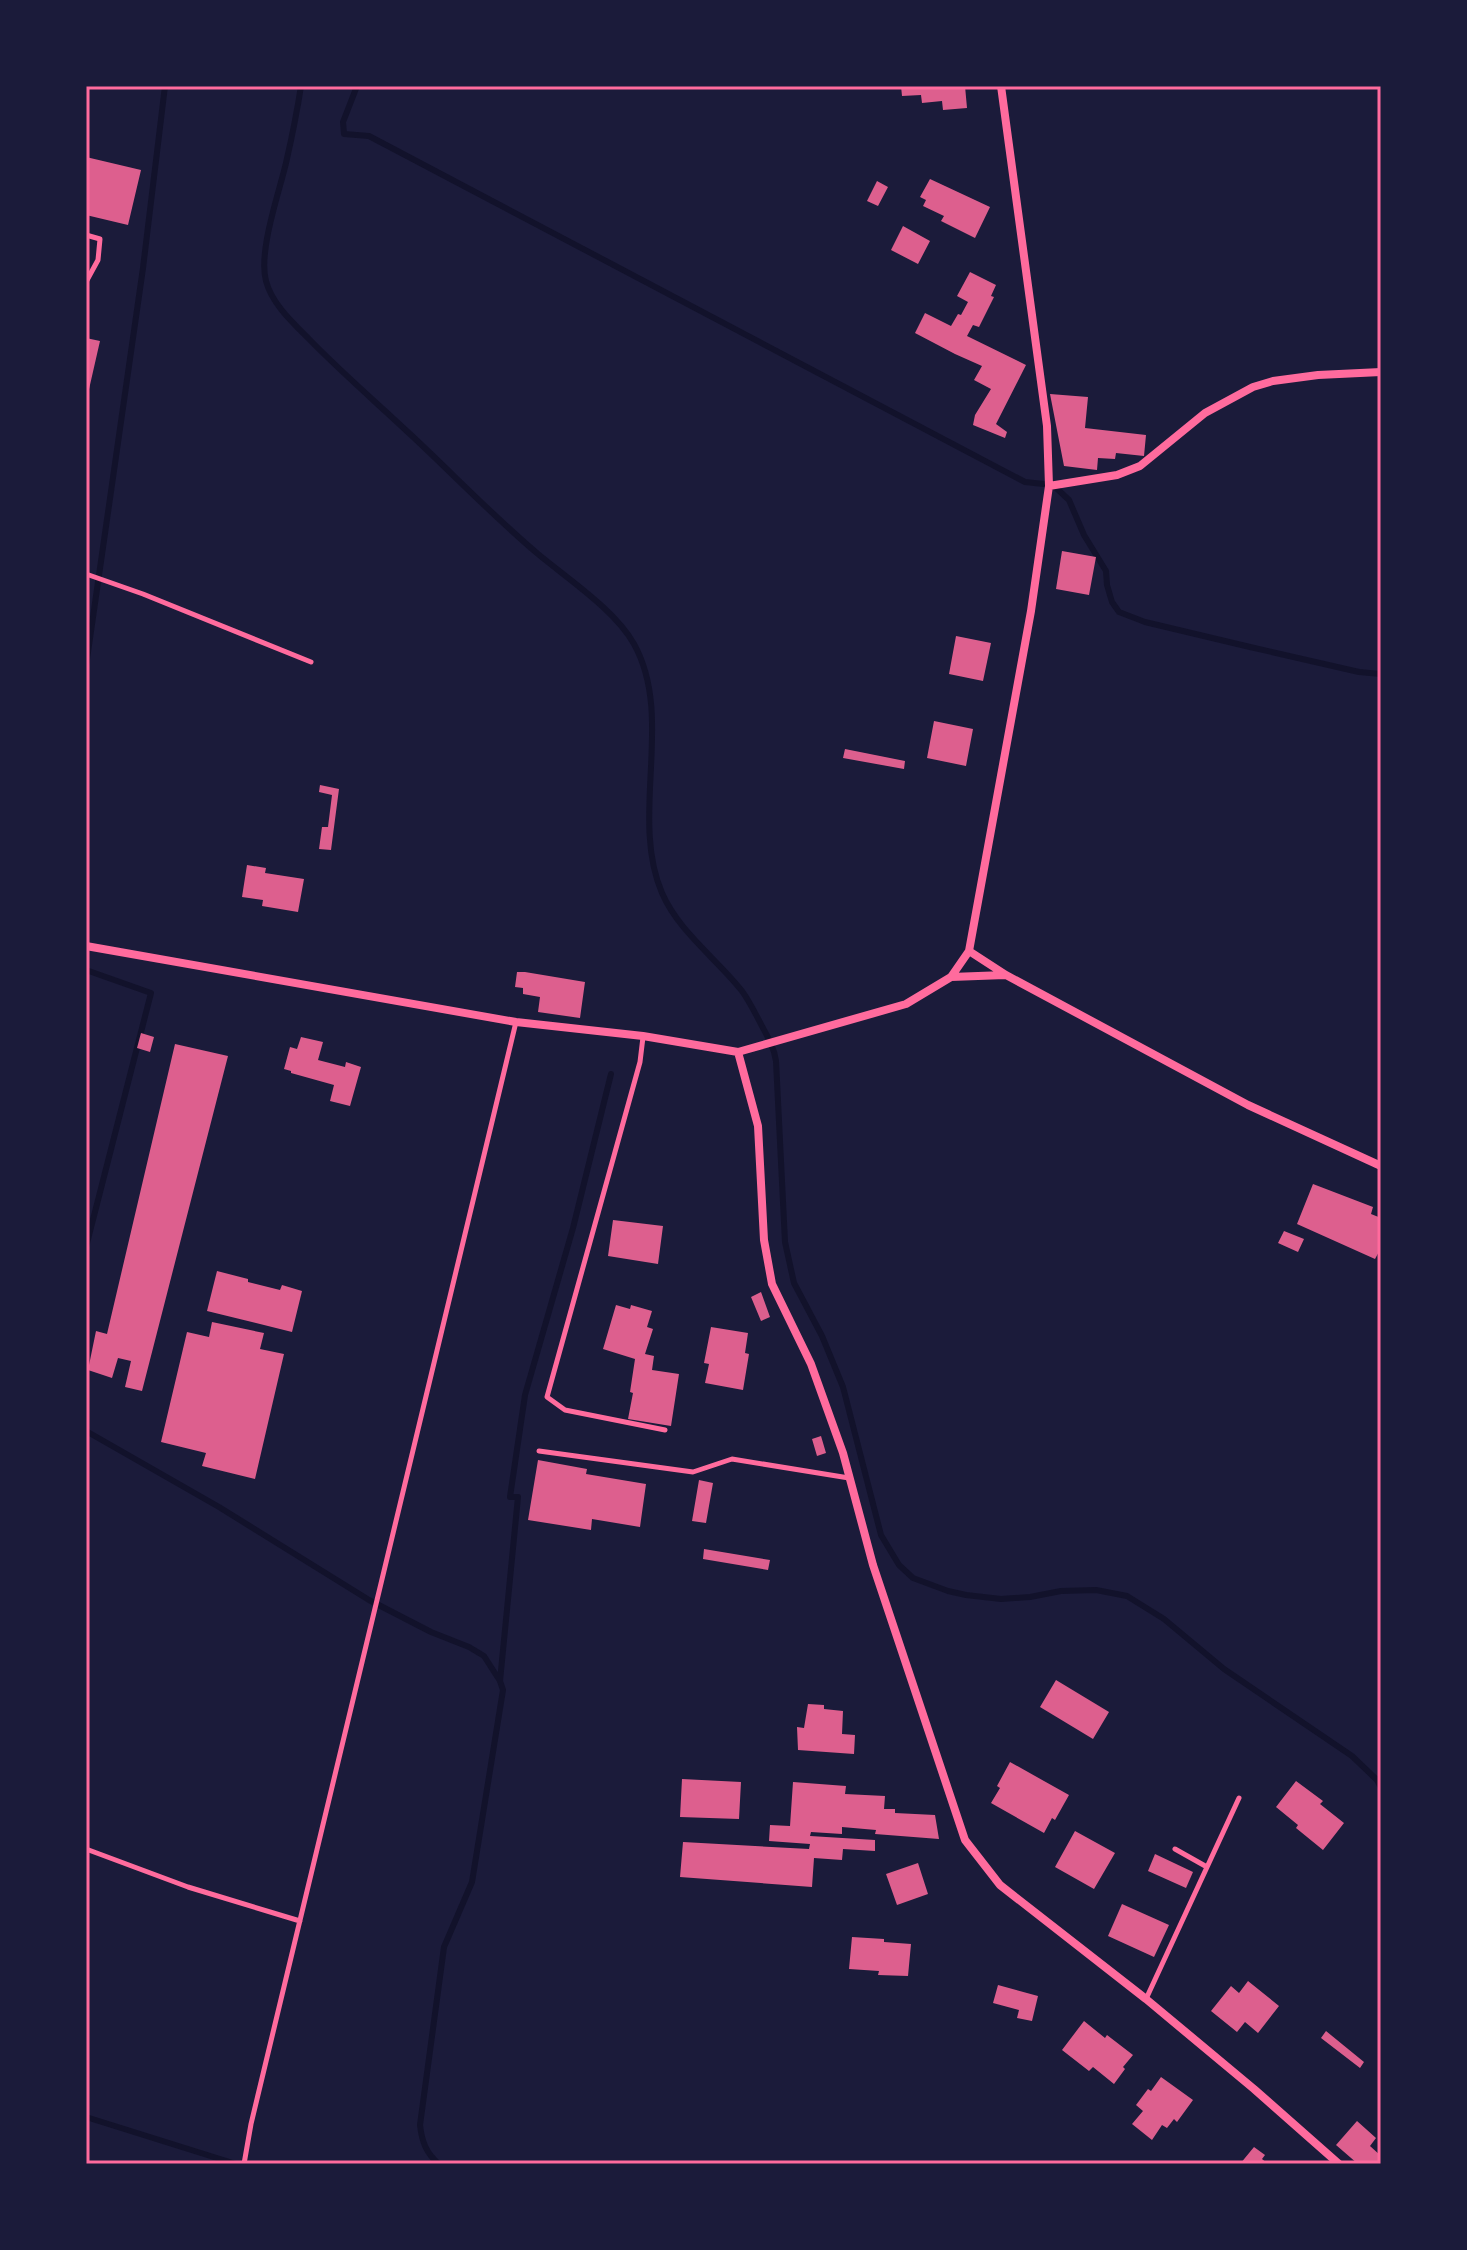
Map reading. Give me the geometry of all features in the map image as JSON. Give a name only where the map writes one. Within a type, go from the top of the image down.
[{"type":"street","points":[[86,946],[516,1022],[643,1036],[738,1052],[906,1004],[951,977],[969,951],[1031,611],[1049,486],[1047,426],[1001,86]]},
{"type":"street","points":[[1049,486],[1117,475],[1140,466],[1205,413],[1253,387],[1318,375],[1381,372]]},
{"type":"street","points":[[969,951],[1006,975],[1248,1105],[1381,1166]]},
{"type":"street","points":[[951,977],[1006,975]]},
{"type":"street","points":[[738,1052],[758,1126],[764,1240],[772,1284],[811,1364],[850,1478],[873,1565],[922,1718],[965,1840],[1000,1885],[1146,1999],[1339,2164]]},
{"type":"lane","points":[[86,235],[100,239],[98,260],[86,282]]},
{"type":"lane","points":[[87,574],[311,662]]},
{"type":"lane","points":[[244,2164],[251,2124],[516,1022]]},
{"type":"lane","points":[[643,1036],[640,1062],[547,1397],[565,1410],[665,1430]]},
{"type":"lane","points":[[539,1451],[693,1472],[732,1459],[850,1478]]},
{"type":"lane","points":[[1146,1999],[1239,1798]]},
{"type":"lane","points":[[86,1849],[188,1887],[300,1921]]},
{"type":"lane","points":[[1175,1849],[1207,1867]]},
{"type":"building","points":[[901,86],[965,86],[967,108],[943,110],[942,101],[922,103],[921,95],[902,96]]},
{"type":"building","points":[[86,157],[141,170],[128,225],[86,215]]},
{"type":"building","points":[[930,179],[990,207],[975,238],[941,221],[944,216],[923,206],[926,200],[920,197]]},
{"type":"building","points":[[877,181],[888,187],[878,206],[867,201]]},
{"type":"building","points":[[903,226],[930,241],[918,264],[891,250]]},
{"type":"building","points":[[970,272],[996,285],[991,296],[994,297],[979,327],[973,325],[967,336],[1026,365],[996,424],[1007,432],[1005,438],[973,425],[975,415],[991,389],[974,380],[982,366],[915,333],[925,313],[951,326],[958,314],[961,315],[968,302],[957,296]]},
{"type":"building","points":[[86,338],[100,341],[87,398],[86,398]]},
{"type":"building","points":[[1050,394],[1088,397],[1085,428],[1146,435],[1144,456],[1116,453],[1115,459],[1098,458],[1097,470],[1064,466]]},
{"type":"building","points":[[1062,551],[1096,557],[1089,595],[1056,589]]},
{"type":"building","points":[[956,636],[991,643],[983,681],[949,674]]},
{"type":"building","points":[[934,721],[973,729],[966,766],[927,758]]},
{"type":"building","points":[[845,749],[905,761],[904,769],[843,758]]},
{"type":"building","points":[[320,785],[339,789],[331,850],[319,849],[322,827],[328,827],[332,795],[319,792]]},
{"type":"building","points":[[247,865],[266,868],[265,873],[304,879],[298,912],[262,906],[263,900],[242,897]]},
{"type":"building","points":[[517,972],[585,982],[580,1018],[538,1012],[540,997],[523,994],[523,988],[515,987]]},
{"type":"building","points":[[141,1033],[154,1037],[150,1052],[137,1048]]},
{"type":"building","points":[[301,1037],[323,1042],[318,1060],[345,1067],[346,1062],[361,1067],[350,1106],[330,1101],[334,1085],[284,1069],[290,1047],[297,1049]]},
{"type":"building","points":[[175,1044],[228,1056],[142,1391],[125,1387],[131,1361],[118,1358],[112,1378],[88,1370],[96,1331],[107,1334]]},
{"type":"building","points":[[1313,1184],[1373,1207],[1371,1214],[1381,1218],[1381,1248],[1375,1259],[1297,1224]]},
{"type":"building","points":[[613,1220],[663,1226],[658,1264],[608,1256]]},
{"type":"building","points":[[1284,1231],[1304,1239],[1298,1252],[1278,1243]]},
{"type":"building","points":[[217,1271],[280,1290],[282,1285],[302,1291],[292,1332],[207,1311]]},
{"type":"building","points":[[761,1292],[770,1317],[761,1321],[751,1297]]},
{"type":"building","points":[[616,1305],[630,1309],[631,1305],[652,1311],[647,1327],[653,1329],[645,1354],[654,1356],[652,1370],[679,1374],[671,1426],[628,1419],[635,1359],[603,1349]]},
{"type":"building","points":[[212,1322],[264,1333],[260,1349],[284,1354],[255,1479],[202,1466],[206,1453],[161,1442],[187,1332],[209,1337]]},
{"type":"building","points":[[711,1327],[748,1333],[745,1353],[749,1354],[743,1390],[705,1383],[709,1364],[704,1363]]},
{"type":"building","points":[[821,1436],[826,1453],[817,1456],[812,1439]]},
{"type":"building","points":[[538,1460],[587,1469],[586,1474],[646,1484],[640,1527],[592,1519],[591,1530],[528,1520]]},
{"type":"building","points":[[699,1480],[713,1483],[706,1523],[692,1521]]},
{"type":"building","points":[[704,1549],[770,1560],[768,1570],[703,1559]]},
{"type":"building","points":[[1056,1680],[1109,1712],[1093,1739],[1040,1707]]},
{"type":"building","points":[[808,1704],[843,1711],[842,1734],[855,1735],[854,1754],[798,1750],[797,1727],[804,1728]]},
{"type":"building","points":[[1010,1762],[1069,1795],[1044,1833],[991,1803]]},
{"type":"building","points":[[682,1779],[741,1782],[739,1819],[680,1817]]},
{"type":"building","points":[[1296,1781],[1323,1801],[1320,1804],[1344,1823],[1323,1850],[1276,1807]]},
{"type":"building","points":[[793,1782],[846,1786],[845,1794],[885,1796],[884,1809],[895,1809],[895,1813],[935,1815],[939,1839],[875,1834],[876,1830],[842,1827],[842,1834],[811,1832],[810,1836],[875,1840],[875,1851],[843,1849],[842,1860],[814,1858],[812,1887],[680,1877],[683,1842],[809,1849],[810,1844],[769,1841],[770,1825],[790,1826]]},
{"type":"building","points":[[1075,1831],[1115,1853],[1094,1889],[1055,1867]]},
{"type":"building","points":[[1155,1854],[1193,1872],[1186,1888],[1148,1871]]},
{"type":"building","points":[[918,1863],[928,1894],[897,1905],[886,1874]]},
{"type":"building","points":[[1122,1904],[1169,1925],[1154,1957],[1108,1936]]},
{"type":"building","points":[[852,1937],[911,1944],[908,1976],[878,1975],[879,1971],[849,1969]]},
{"type":"building","points":[[1248,1981],[1279,2006],[1258,2033],[1245,2022],[1237,2032],[1211,2011],[1231,1986],[1239,1993]]},
{"type":"building","points":[[998,1985],[1038,1996],[1032,2021],[1017,2018],[1019,2010],[993,2003]]},
{"type":"building","points":[[1084,2021],[1133,2055],[1114,2084],[1093,2067],[1089,2071],[1062,2050]]},
{"type":"building","points":[[1326,2031],[1364,2062],[1360,2068],[1321,2038]]},
{"type":"building","points":[[1161,2077],[1193,2100],[1177,2122],[1174,2119],[1167,2128],[1162,2125],[1152,2140],[1132,2124],[1143,2111],[1136,2105]]},
{"type":"building","points":[[1357,2121],[1376,2138],[1370,2146],[1381,2156],[1381,2164],[1358,2164],[1336,2145]]},
{"type":"building","points":[[1254,2147],[1265,2155],[1262,2159],[1268,2164],[1240,2164]]},
{"type":"waterway","points":[[86,666],[143,268],[165,86]]},
{"type":"waterway","points":[[301,86],[267,239],[264,269],[269,289],[284,313],[334,363],[521,540],[603,607],[634,644],[646,673],[651,703],[649,832],[653,863],[669,907],[742,991],[773,1048],[785,1242],[794,1283],[822,1336],[843,1387],[881,1535],[899,1565],[913,1578],[966,1595],[1001,1599],[1096,1590],[1127,1596],[1164,1619],[1224,1669],[1352,1756],[1377,1780],[1381,1788]]},
{"type":"waterway","points":[[357,86],[343,122],[344,134],[369,136],[1025,482],[1053,485],[1069,500],[1084,535],[1106,571],[1112,602],[1119,612],[1145,622],[1250,647],[1359,672],[1381,674]]},
{"type":"waterway","points":[[86,970],[151,993],[86,1247]]},
{"type":"waterway","points":[[500,1681],[518,1497],[510,1497],[525,1395],[573,1228],[611,1074]]},
{"type":"waterway","points":[[86,1431],[219,1507],[369,1600],[484,1656],[500,1681],[503,1690],[472,1882],[444,1947],[420,2125],[425,2147],[439,2164]]},
{"type":"waterway","points":[[86,2117],[236,2164]]}]
